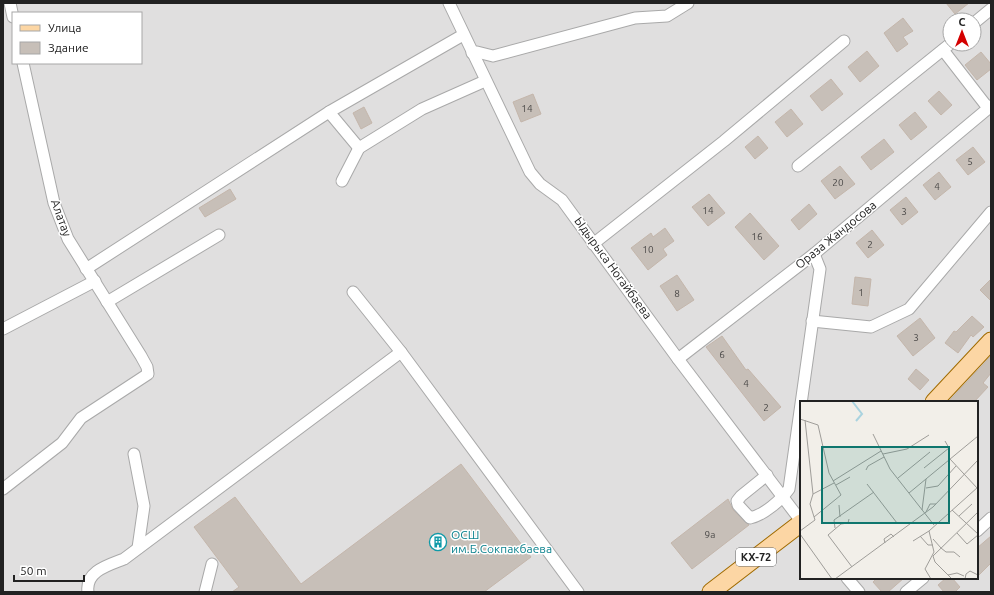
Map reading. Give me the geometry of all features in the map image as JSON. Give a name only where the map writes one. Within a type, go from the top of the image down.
[{"type":"main road","points":[[935,401],[991,341]]},
{"type":"main road","name":"КХ-72","points":[[711,592],[800,523]]},
{"type":"street","name":"Ыдырыса Ногайбаева","points":[[449,3],[485,81],[530,172],[540,184],[562,200],[678,359],[800,521]]},
{"type":"street","points":[[472,53],[478,52],[493,56],[635,18],[667,16],[688,3]]},
{"type":"street","points":[[982,16],[991,8]]},
{"type":"street","points":[[86,270],[329,112],[463,35]]},
{"type":"street","points":[[593,244],[724,140],[844,41]]},
{"type":"street","points":[[798,166],[942,50]]},
{"type":"street","points":[[950,52],[990,107]]},
{"type":"street","name":"Алатау","points":[[3,488],[62,443],[81,418],[148,374],[147,367],[141,356],[68,239],[54,203],[23,64]]},
{"type":"street","points":[[342,181],[359,148],[422,109],[485,81]]},
{"type":"street","name":"Ораза Жандосова","points":[[678,359],[814,254],[990,107]]},
{"type":"street","points":[[329,112],[359,148]]},
{"type":"street","points":[[812,321],[871,327],[909,309],[991,212]]},
{"type":"street","points":[[107,302],[219,235]]},
{"type":"street","points":[[801,401],[820,269],[814,254]]},
{"type":"street","points":[[3,329],[95,281]]},
{"type":"street","points":[[353,292],[402,352],[578,592]]},
{"type":"street","points":[[88,592],[88,582],[95,572],[124,559],[402,352]]},
{"type":"street","points":[[767,476],[741,496],[737,501],[750,518],[756,516],[783,497],[789,489],[800,409]]},
{"type":"street","points":[[134,454],[144,506],[138,548]]},
{"type":"street","points":[[978,530],[991,518]]},
{"type":"street","points":[[205,592],[212,564]]},
{"type":"street","points":[[848,579],[859,592]]},
{"type":"street","points":[[906,592],[922,579]]},
{"type":"shaded area","points":[[3,3],[991,3],[991,592],[3,592]]},
{"type":"building","points":[[946,3],[969,3],[958,12],[953,12]]},
{"type":"building","points":[[903,18],[913,31],[903,37],[908,44],[897,52],[884,33]]},
{"type":"building","points":[[867,51],[879,66],[860,82],[848,67]]},
{"type":"building","points":[[981,52],[991,64],[991,69],[977,80],[965,65]]},
{"type":"building","points":[[831,79],[843,94],[822,111],[810,96]]},
{"type":"building","points":[[939,91],[952,105],[941,115],[928,101]]},
{"type":"building","points":[[533,94],[541,114],[521,122],[513,102]]},
{"type":"building","points":[[364,107],[372,123],[361,129],[353,113]]},
{"type":"building","points":[[791,109],[803,124],[787,137],[775,122]]},
{"type":"building","points":[[915,112],[927,127],[911,140],[899,125]]},
{"type":"building","points":[[758,136],[768,148],[755,159],[745,147]]},
{"type":"building","points":[[884,139],[894,152],[871,170],[861,157]]},
{"type":"building","points":[[973,147],[985,162],[968,175],[956,160]]},
{"type":"building","points":[[840,166],[855,184],[835,199],[821,181]]},
{"type":"building","points":[[939,172],[951,187],[935,200],[923,185]]},
{"type":"building","points":[[230,189],[236,199],[205,217],[199,208]]},
{"type":"building","points":[[709,194],[725,213],[708,226],[692,207]]},
{"type":"building","points":[[906,197],[918,212],[902,225],[890,210]]},
{"type":"building","points":[[809,204],[817,214],[799,230],[791,220]]},
{"type":"building","points":[[750,213],[779,246],[764,260],[735,227]]},
{"type":"building","points":[[665,228],[674,241],[663,249],[667,255],[648,270],[631,248],[651,233],[653,237]]},
{"type":"building","points":[[872,230],[884,245],[868,258],[856,243]]},
{"type":"building","points":[[677,275],[694,300],[677,311],[660,286]]},
{"type":"building","points":[[855,277],[871,279],[868,306],[852,304]]},
{"type":"building","points":[[991,279],[991,301],[980,290]]},
{"type":"building","points":[[972,316],[984,327],[973,337],[971,335],[958,353],[945,343],[954,331],[956,332]]},
{"type":"building","points":[[920,318],[935,338],[913,356],[897,336]]},
{"type":"building","points":[[722,336],[746,370],[748,369],[781,407],[764,421],[706,347]]},
{"type":"building","points":[[991,356],[991,373],[983,383],[988,387],[975,401],[949,401]]},
{"type":"building","points":[[916,369],[929,380],[920,390],[908,379]]},
{"type":"building","name":"ОСШ им.Б.Сокпакбаева","points":[[461,464],[531,557],[484,592],[232,592],[239,587],[194,527],[235,497],[301,584]]},
{"type":"building","points":[[728,499],[733,510],[749,525],[692,569],[671,543]]},
{"type":"building","points":[[991,536],[991,563],[978,576],[978,547]]},
{"type":"building","points":[[876,579],[903,579],[888,592],[882,592],[873,582]]},
{"type":"building","points":[[945,579],[953,579],[960,587],[955,592],[944,592],[938,585]]},
{"type":"place","name":"ОСШ им.Б.Сокпакбаева","points":[[438,542]]}]
